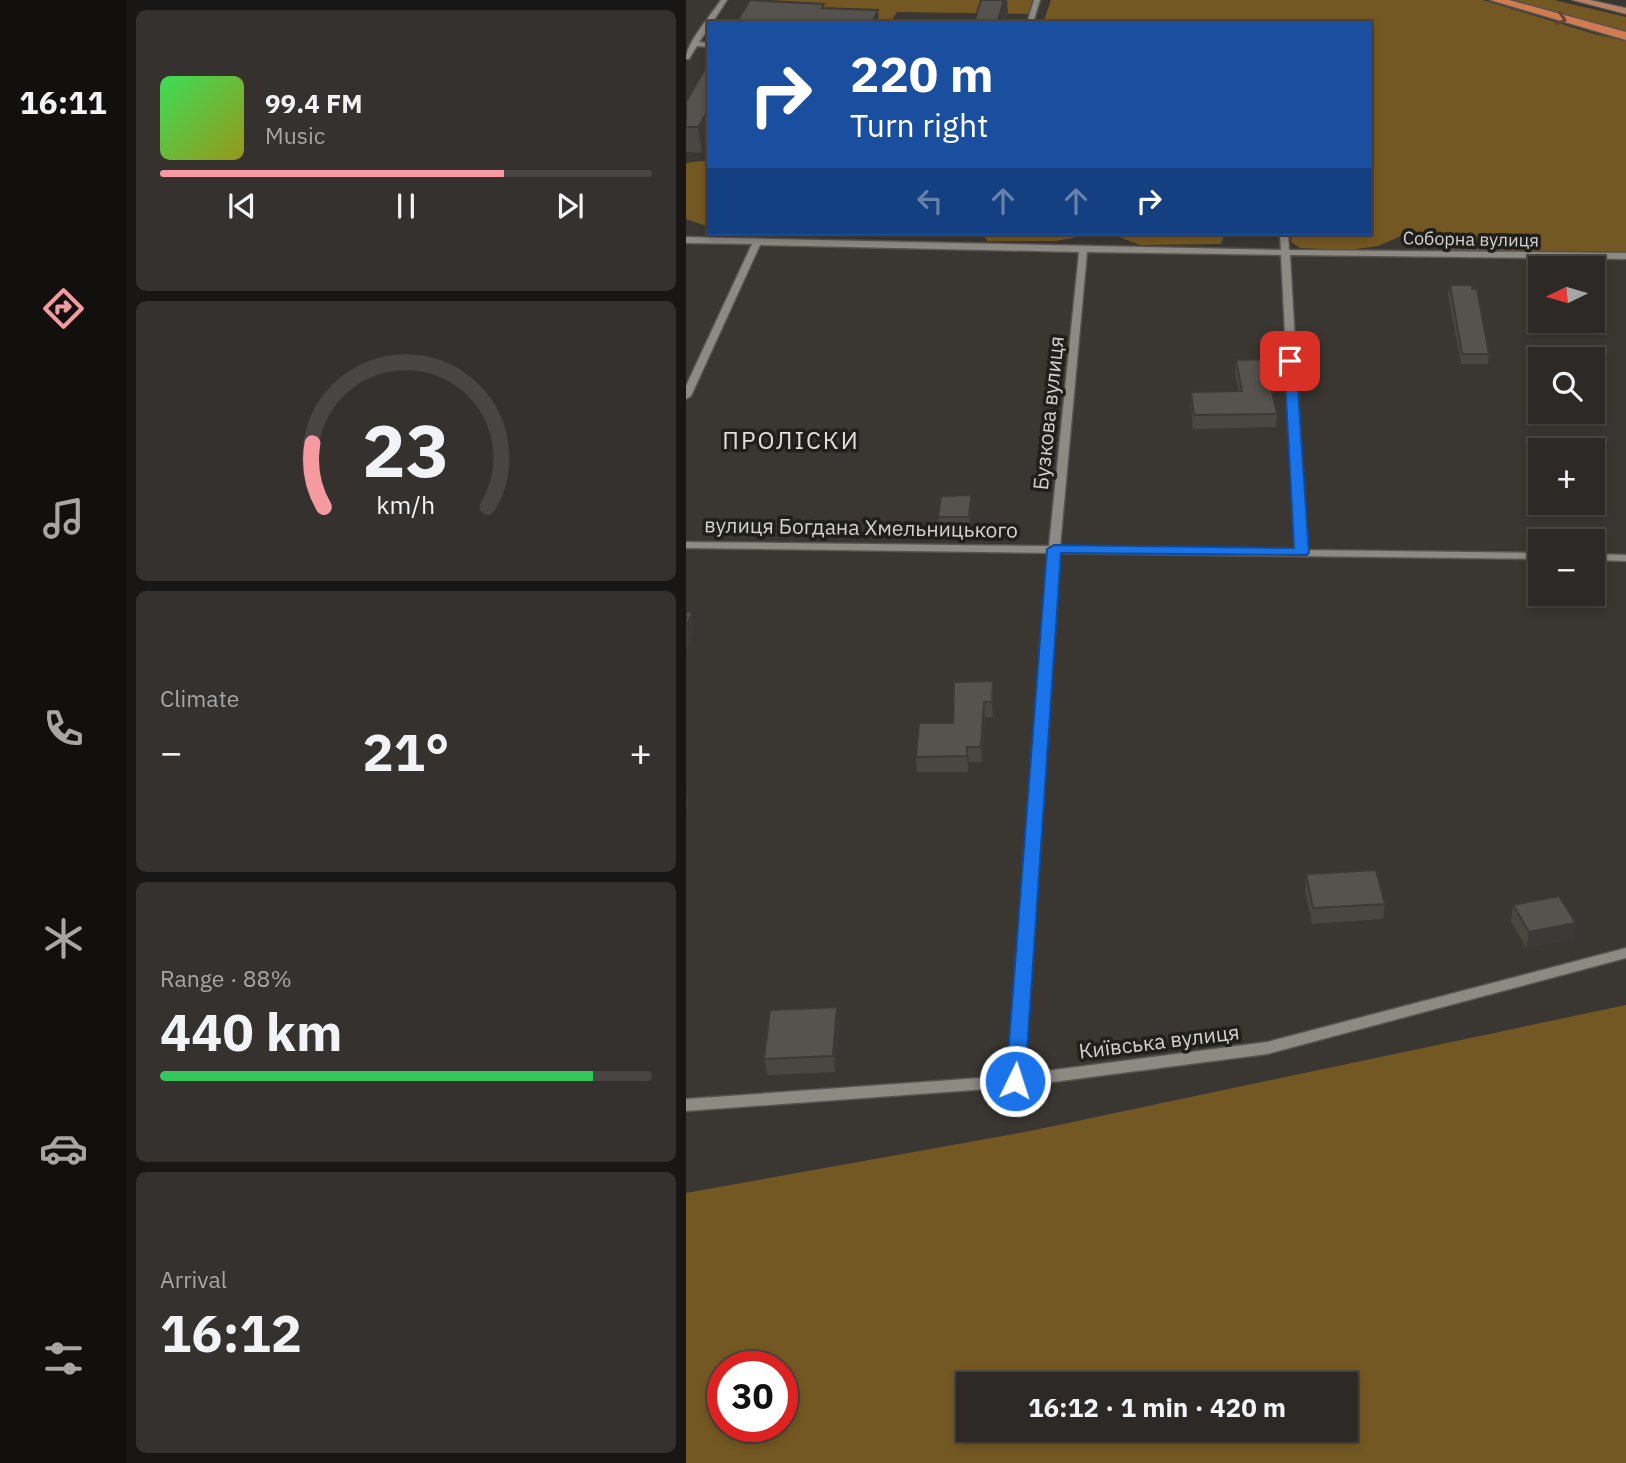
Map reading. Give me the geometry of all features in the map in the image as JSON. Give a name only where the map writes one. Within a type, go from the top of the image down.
[{"type":"highway","points":[[1496,0],[1626,36]]},
{"type":"main road","points":[[1577,0],[1626,11]]},
{"type":"street","points":[[710,21],[724,0]]},
{"type":"street","points":[[1031,21],[1037,0]]},
{"type":"street","points":[[686,57],[707,25]]},
{"type":"street","points":[[694,44],[707,45]]},
{"type":"street","points":[[966,246],[969,235]]},
{"type":"street","points":[[1284,235],[1302,552]]},
{"type":"street","name":"Соборна вулиця","points":[[686,240],[1083,251],[1626,257]]},
{"type":"street","points":[[686,396],[757,243]]},
{"type":"street","name":"Бузкова вулиця","points":[[1015,1081],[1054,549],[1083,251]]},
{"type":"street","name":"вулиця Богдана Хмельницького","points":[[686,545],[1528,556]]},
{"type":"street","points":[[1605,557],[1626,558]]},
{"type":"street","name":"Київська вулиця","points":[[686,1105],[1015,1081],[1267,1048],[1626,953]]},
{"type":"shaded area","points":[[753,0],[1034,0],[1030,14],[897,12],[891,21],[814,21]]},
{"type":"shaded area","points":[[1051,0],[1483,0],[1626,41],[1626,252],[1446,251],[1439,240],[1410,232],[1378,246],[1348,250],[1300,248],[1291,242],[1292,235],[1372,235],[1372,21],[1044,21]]},
{"type":"shaded area","points":[[1505,0],[1554,0],[1626,17],[1626,33]]},
{"type":"shaded area","points":[[707,162],[707,226],[686,219],[686,163]]},
{"type":"shaded area","points":[[983,235],[1088,235],[1056,241],[987,241]]},
{"type":"shaded area","points":[[1114,235],[1224,235],[1221,244],[1140,245]]},
{"type":"shaded area","points":[[1626,1005],[1626,1463],[686,1463],[686,1193],[1030,1131]]},
{"type":"building","points":[[750,0],[824,4],[822,8],[878,10],[873,21],[737,21]]},
{"type":"building","points":[[981,0],[1004,0],[998,21],[975,21]]},
{"type":"building","points":[[707,65],[707,112],[698,127],[686,127],[686,102]]},
{"type":"building","points":[[1450,285],[1472,285],[1472,289],[1477,289],[1489,354],[1462,354]]},
{"type":"building","points":[[1265,359],[1277,414],[1194,415],[1191,392],[1242,391],[1236,360]]},
{"type":"building","points":[[971,495],[969,517],[938,517],[941,496]]},
{"type":"building","points":[[686,612],[692,612],[686,628]]},
{"type":"building","points":[[993,681],[992,702],[984,702],[981,747],[967,747],[967,756],[916,757],[919,723],[953,723],[954,682]]},
{"type":"building","points":[[1376,870],[1385,904],[1313,908],[1306,874]]},
{"type":"building","points":[[1559,896],[1576,923],[1529,932],[1513,905]]},
{"type":"building","points":[[837,1007],[833,1056],[764,1059],[770,1010]]},
{"type":"district","name":"ПРОЛІСКИ","points":[[791,440]]},
{"type":"route","points":[[1015,1081],[1054,549],[1302,552],[1290,361]]}]
